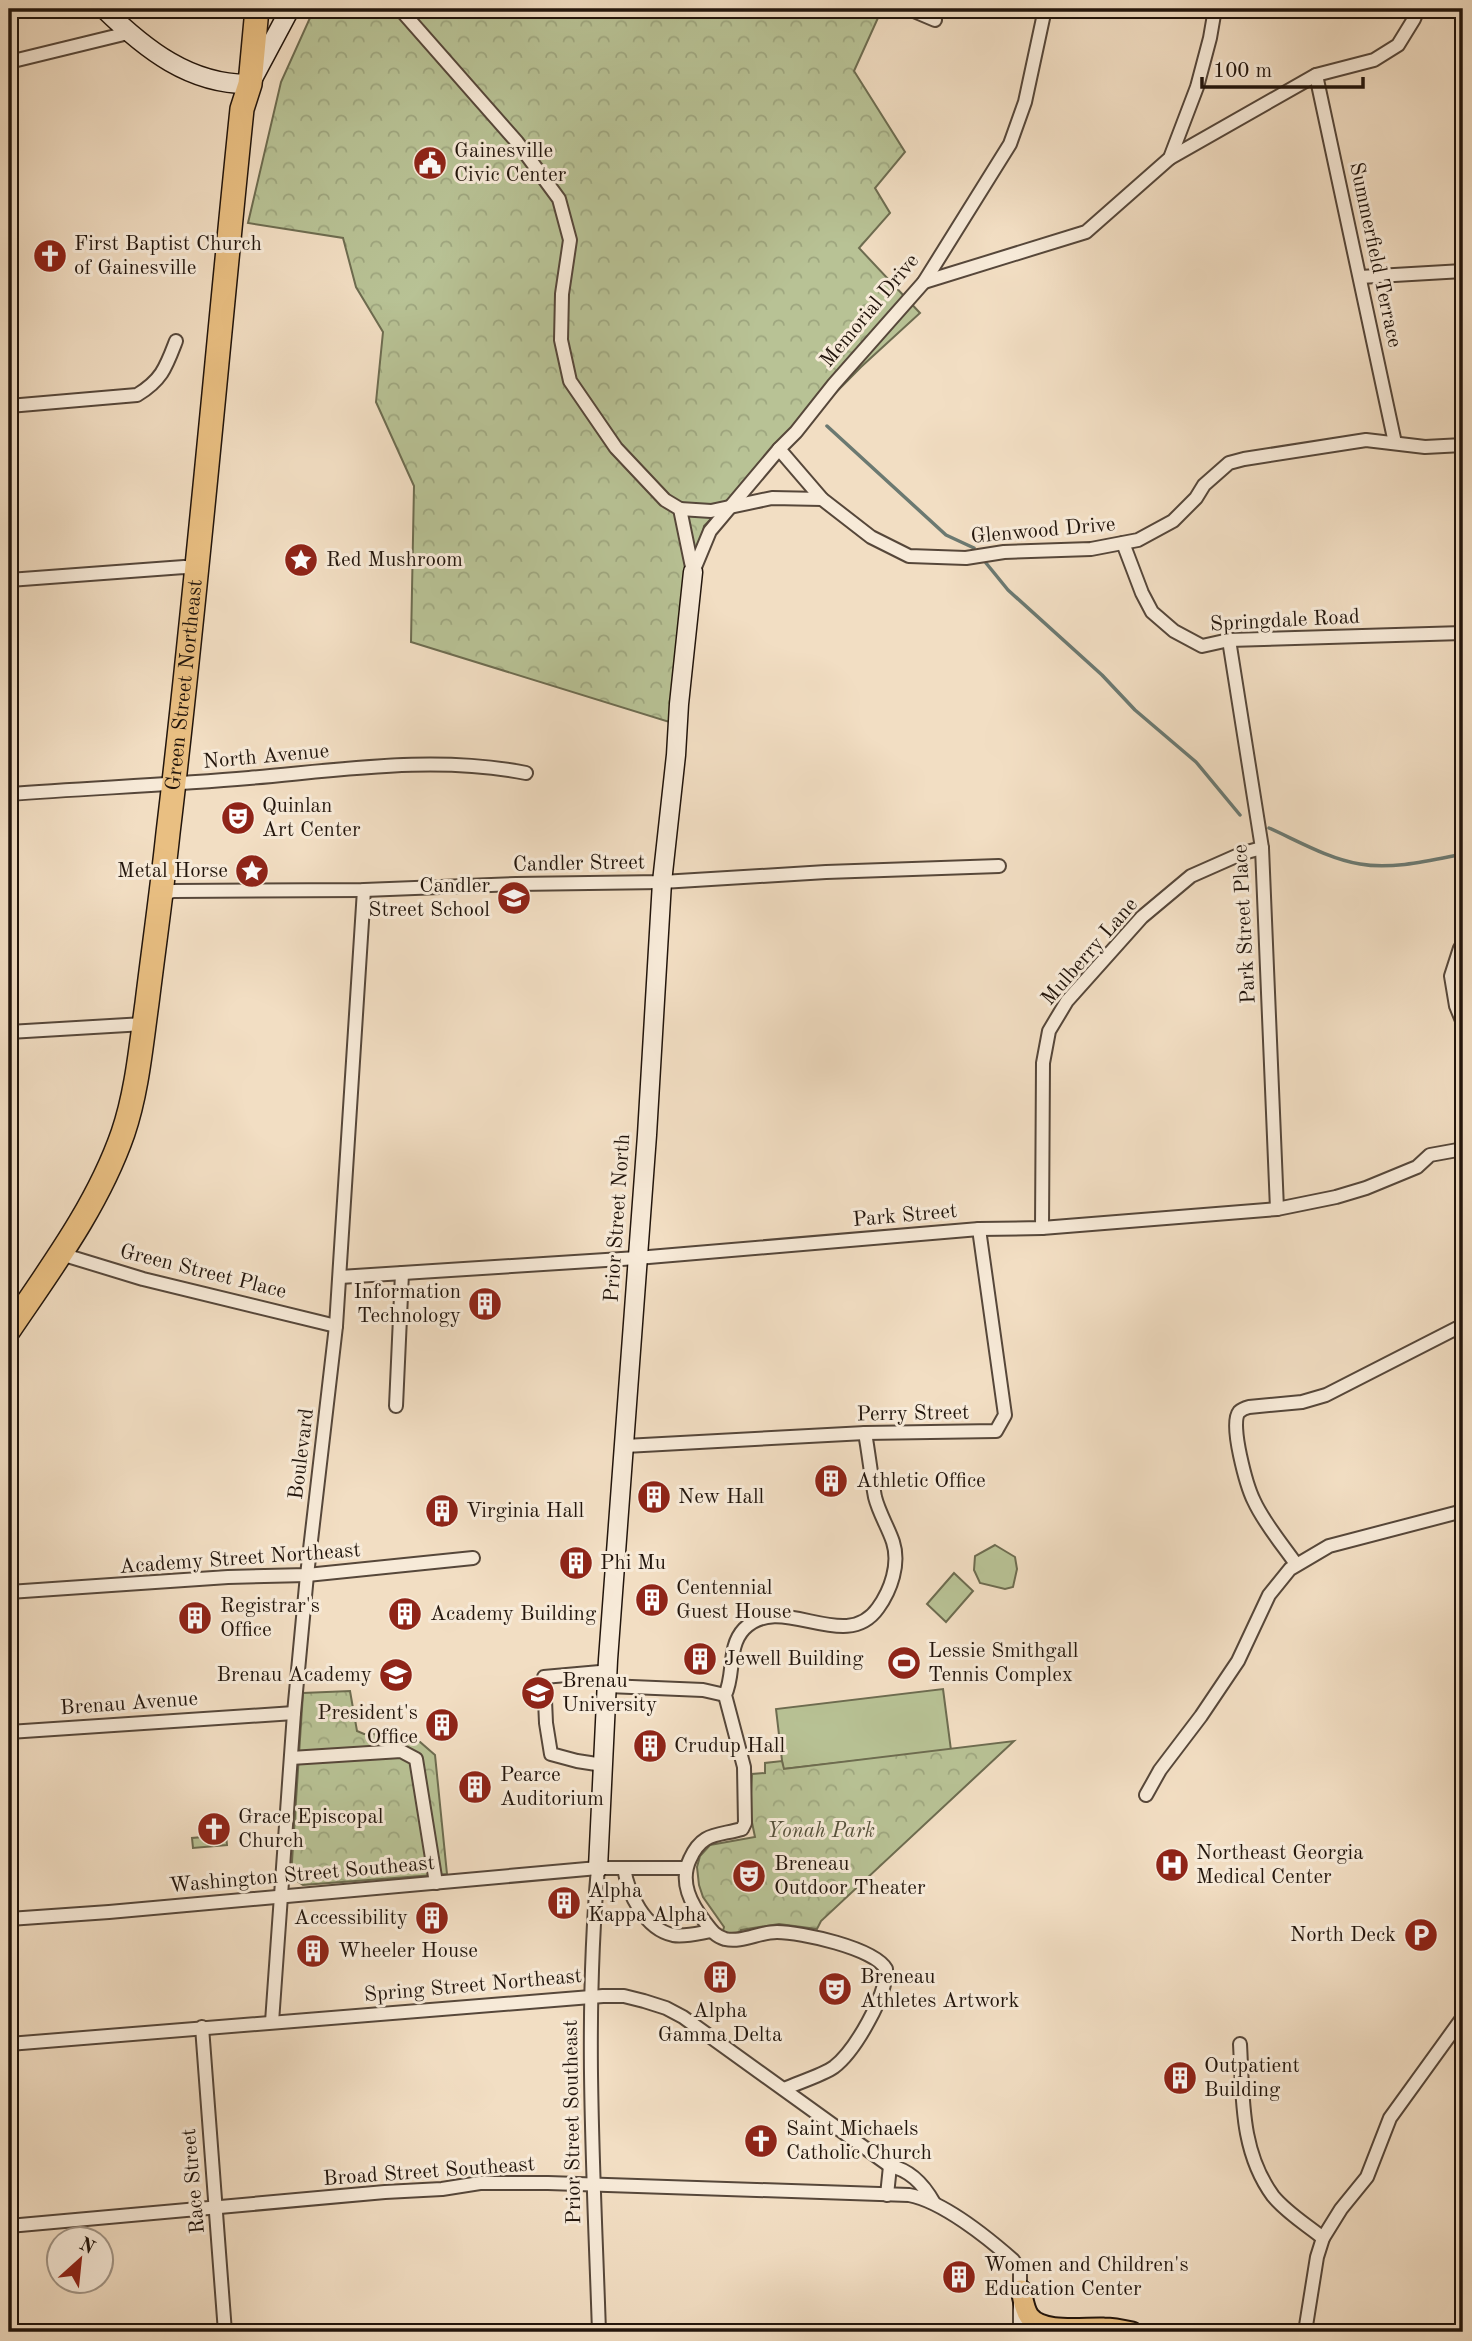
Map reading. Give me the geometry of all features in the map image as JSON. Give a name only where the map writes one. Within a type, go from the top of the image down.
[{"type":"highway","name":"Green Street Northeast","points":[[9,1330],[61,1254],[100,1182],[123,1133],[131,1107],[174,784],[241,121],[250,84],[257,9]]},
{"type":"main road","points":[[1021,2290],[1026,2310],[1038,2325],[1132,2332]]},
{"type":"street","points":[[104,9],[154,54],[182,69],[229,84],[250,84],[290,9]]},
{"type":"street","points":[[400,9],[517,142],[559,199],[570,240],[562,293],[561,340],[570,380],[616,448],[665,500],[680,509],[731,509],[772,498],[821,499]]},
{"type":"street","points":[[909,9],[935,20]]},
{"type":"street","name":"Memorial Drive","points":[[693,572],[710,531],[924,282],[1010,144],[1025,102],[1045,9]]},
{"type":"street","points":[[1170,158],[1197,87],[1215,9]]},
{"type":"street","points":[[924,282],[1086,232],[1170,158],[1316,75],[1374,60],[1398,45],[1415,19],[1418,9]]},
{"type":"street","points":[[9,62],[128,33]]},
{"type":"street","name":"Summerfield Terrace","points":[[1316,75],[1395,443]]},
{"type":"street","points":[[1360,277],[1463,271]]},
{"type":"street","points":[[9,406],[137,395],[153,385],[163,373],[176,341]]},
{"type":"street","name":"Glenwood Drive","points":[[779,449],[821,499],[871,537],[909,556],[966,558],[1004,552],[1091,549],[1138,540],[1172,521],[1229,463],[1265,454],[1366,440],[1424,447],[1463,445]]},
{"type":"street","points":[[680,509],[693,572]]},
{"type":"street","name":"Springdale Road","points":[[1123,543],[1142,593],[1153,612],[1174,631],[1202,646],[1230,640],[1463,633]]},
{"type":"street","points":[[9,580],[197,568]]},
{"type":"street","name":"Prior Street North","points":[[597,1868],[637,1258],[648,1135],[662,882],[693,572]]},
{"type":"street","name":"Park Street Place","points":[[1230,640],[1262,848],[1277,1209]]},
{"type":"street","name":"North Avenue","points":[[9,794],[174,784],[415,764],[495,767],[526,773]]},
{"type":"street","name":"Mulberry Lane","points":[[1042,1228],[1043,1063],[1049,1031],[1067,1001],[1142,917],[1191,876],[1243,853],[1262,848]]},
{"type":"street","name":"Candler Street","points":[[161,895],[173,891],[365,890],[662,882],[826,872],[999,866]]},
{"type":"street","name":"Boulevard","points":[[272,2022],[294,1713],[336,1326],[365,890]]},
{"type":"street","points":[[1460,948],[1451,976],[1456,1006],[1463,1023]]},
{"type":"street","points":[[9,1032],[144,1024]]},
{"type":"street","name":"Park Street","points":[[340,1277],[637,1258],[979,1229],[1042,1228],[1277,1209],[1366,1188],[1417,1167],[1430,1155],[1463,1149]]},
{"type":"street","name":"Perry Street","points":[[625,1446],[865,1433],[996,1431],[1005,1415],[979,1229]]},
{"type":"street","name":"Green Street Place","points":[[61,1254],[144,1279],[336,1326]]},
{"type":"street","points":[[396,1406],[402,1273]]},
{"type":"street","points":[[1296,1564],[1254,1501],[1244,1471],[1237,1415],[1249,1407],[1302,1402],[1326,1395],[1463,1325]]},
{"type":"street","points":[[784,2089],[834,2067],[864,2028],[883,1990],[886,1969],[877,1959],[831,1940],[805,1935],[777,1932],[754,1934],[736,1940],[719,1937],[694,1909],[686,1884],[686,1868],[701,1842],[709,1836],[742,1829],[745,1823],[744,1767],[725,1695],[731,1683],[732,1654],[743,1630],[774,1615],[851,1627],[874,1614],[887,1596],[894,1574],[894,1546],[876,1499],[865,1433]]},
{"type":"street","points":[[1146,1795],[1160,1770],[1238,1661],[1269,1595],[1296,1564],[1329,1546],[1463,1511]]},
{"type":"street","name":"Academy Street Northeast","points":[[9,1592],[228,1577],[307,1575],[473,1558]]},
{"type":"street","points":[[603,1765],[551,1754],[546,1723],[544,1677],[600,1672],[608,1680],[703,1690],[725,1695]]},
{"type":"street","name":"Brenau Avenue","points":[[9,1732],[294,1713]]},
{"type":"street","points":[[291,1758],[401,1751],[415,1759],[436,1883]]},
{"type":"street","name":"Washington Street Southeast","points":[[9,1919],[597,1868],[686,1868]]},
{"type":"street","name":"Prior Street Southeast","points":[[597,1868],[590,1997],[599,2332]]},
{"type":"street","points":[[624,1868],[632,1897],[660,1930],[672,1935],[686,1936],[711,1931]]},
{"type":"street","name":"Spring Street Northeast","points":[[9,2044],[624,1996],[666,2008],[702,2030],[890,2166],[901,2168],[925,2186],[935,2203],[1013,2260],[1020,2270],[1020,2332]]},
{"type":"street","points":[[1305,2332],[1317,2257],[1323,2238],[1367,2177],[1390,2118],[1463,2017]]},
{"type":"street","name":"Race Street","points":[[202,2027],[225,2332]]},
{"type":"street","points":[[1240,2044],[1243,2113],[1249,2150],[1256,2168],[1274,2196],[1287,2210],[1323,2238]]},
{"type":"street","points":[[887,2195],[890,2166]]},
{"type":"street","name":"Broad Street Southeast","points":[[9,2226],[216,2206],[442,2189],[480,2183],[593,2183],[909,2195],[935,2203]]},
{"type":"green space","points":[[314,9],[882,9],[854,71],[905,152],[875,188],[890,213],[859,248],[920,313],[861,367],[704,526],[679,725],[411,642],[414,486],[376,402],[383,332],[356,287],[343,238],[248,223],[281,82]]},
{"type":"green space","points":[[995,1545],[1015,1557],[1017,1569],[1013,1587],[1005,1589],[980,1583],[974,1570],[975,1556]]},
{"type":"green space","points":[[954,1573],[973,1591],[946,1622],[927,1604]]},
{"type":"green space","points":[[943,1689],[951,1750],[783,1769],[776,1709]]},
{"type":"green space","points":[[350,1691],[357,1731],[375,1734],[379,1744],[403,1741],[405,1738],[420,1742],[435,1755],[447,1874],[303,1885],[291,1877],[303,1693]]},
{"type":"green space","name":"Yonah Park","points":[[1014,1741],[821,1921],[817,1929],[779,1924],[741,1930],[737,1937],[723,1931],[724,1927],[703,1897],[697,1867],[700,1856],[710,1845],[755,1837],[750,1813],[752,1774],[765,1773],[765,1763],[782,1761],[784,1769]]},
{"type":"green space","points":[[226,1835],[227,1845],[193,1848],[192,1838]]},
{"type":"waterway","points":[[827,426],[946,535],[974,548]]},
{"type":"waterway","points":[[986,563],[1008,590],[1102,675],[1135,710],[1196,762],[1240,815]]},
{"type":"waterway","points":[[1269,828],[1325,854],[1372,866],[1398,865],[1463,854]]},
{"type":"place","name":"Gainesville Civic Center","points":[[430,163]]},
{"type":"place","name":"First Baptist Church of Gainesville","points":[[50,256]]},
{"type":"place","name":"Red Mushroom","points":[[301,560]]},
{"type":"place","name":"Quinlan Art Center","points":[[238,818]]},
{"type":"place","name":"Metal Horse","points":[[252,871]]},
{"type":"place","name":"Candler Street School","points":[[514,898]]},
{"type":"place","name":"Information Technology","points":[[485,1304]]},
{"type":"place","name":"Athletic Office","points":[[831,1481]]},
{"type":"place","name":"New Hall","points":[[654,1497]]},
{"type":"place","name":"Virginia Hall","points":[[442,1511]]},
{"type":"place","name":"Phi Mu","points":[[576,1563]]},
{"type":"place","name":"Centennial Guest House","points":[[652,1600]]},
{"type":"place","name":"Academy Building","points":[[405,1614]]},
{"type":"place","name":"Registrar's Office","points":[[195,1618]]},
{"type":"place","name":"Jewell Building","points":[[700,1659]]},
{"type":"place","name":"Lessie Smithgall Tennis Complex","points":[[904,1663]]},
{"type":"place","name":"Brenau Academy","points":[[396,1675]]},
{"type":"place","name":"Brenau University","points":[[538,1693]]},
{"type":"place","name":"President's Office","points":[[442,1725]]},
{"type":"place","name":"Crudup Hall","points":[[650,1746]]},
{"type":"place","name":"Pearce Auditorium","points":[[475,1787]]},
{"type":"place","name":"Grace Episcopal Church","points":[[214,1829]]},
{"type":"place","name":"Northeast Georgia Medical Center","points":[[1172,1865]]},
{"type":"place","name":"Breneau Outdoor Theater","points":[[749,1876]]},
{"type":"place","name":"Alpha Kappa Alpha","points":[[564,1903]]},
{"type":"place","name":"Accessibility","points":[[432,1918]]},
{"type":"place","name":"North Deck","points":[[1421,1935]]},
{"type":"place","name":"Wheeler House","points":[[313,1951]]},
{"type":"place","name":"Alpha Gamma Delta","points":[[720,1977]]},
{"type":"place","name":"Breneau Athletes Artwork","points":[[835,1989]]},
{"type":"place","name":"Outpatient Building","points":[[1180,2078]]},
{"type":"place","name":"Saint Michaels Catholic Church","points":[[761,2141]]},
{"type":"place","name":"Women and Children's Education Center","points":[[959,2277]]}]
